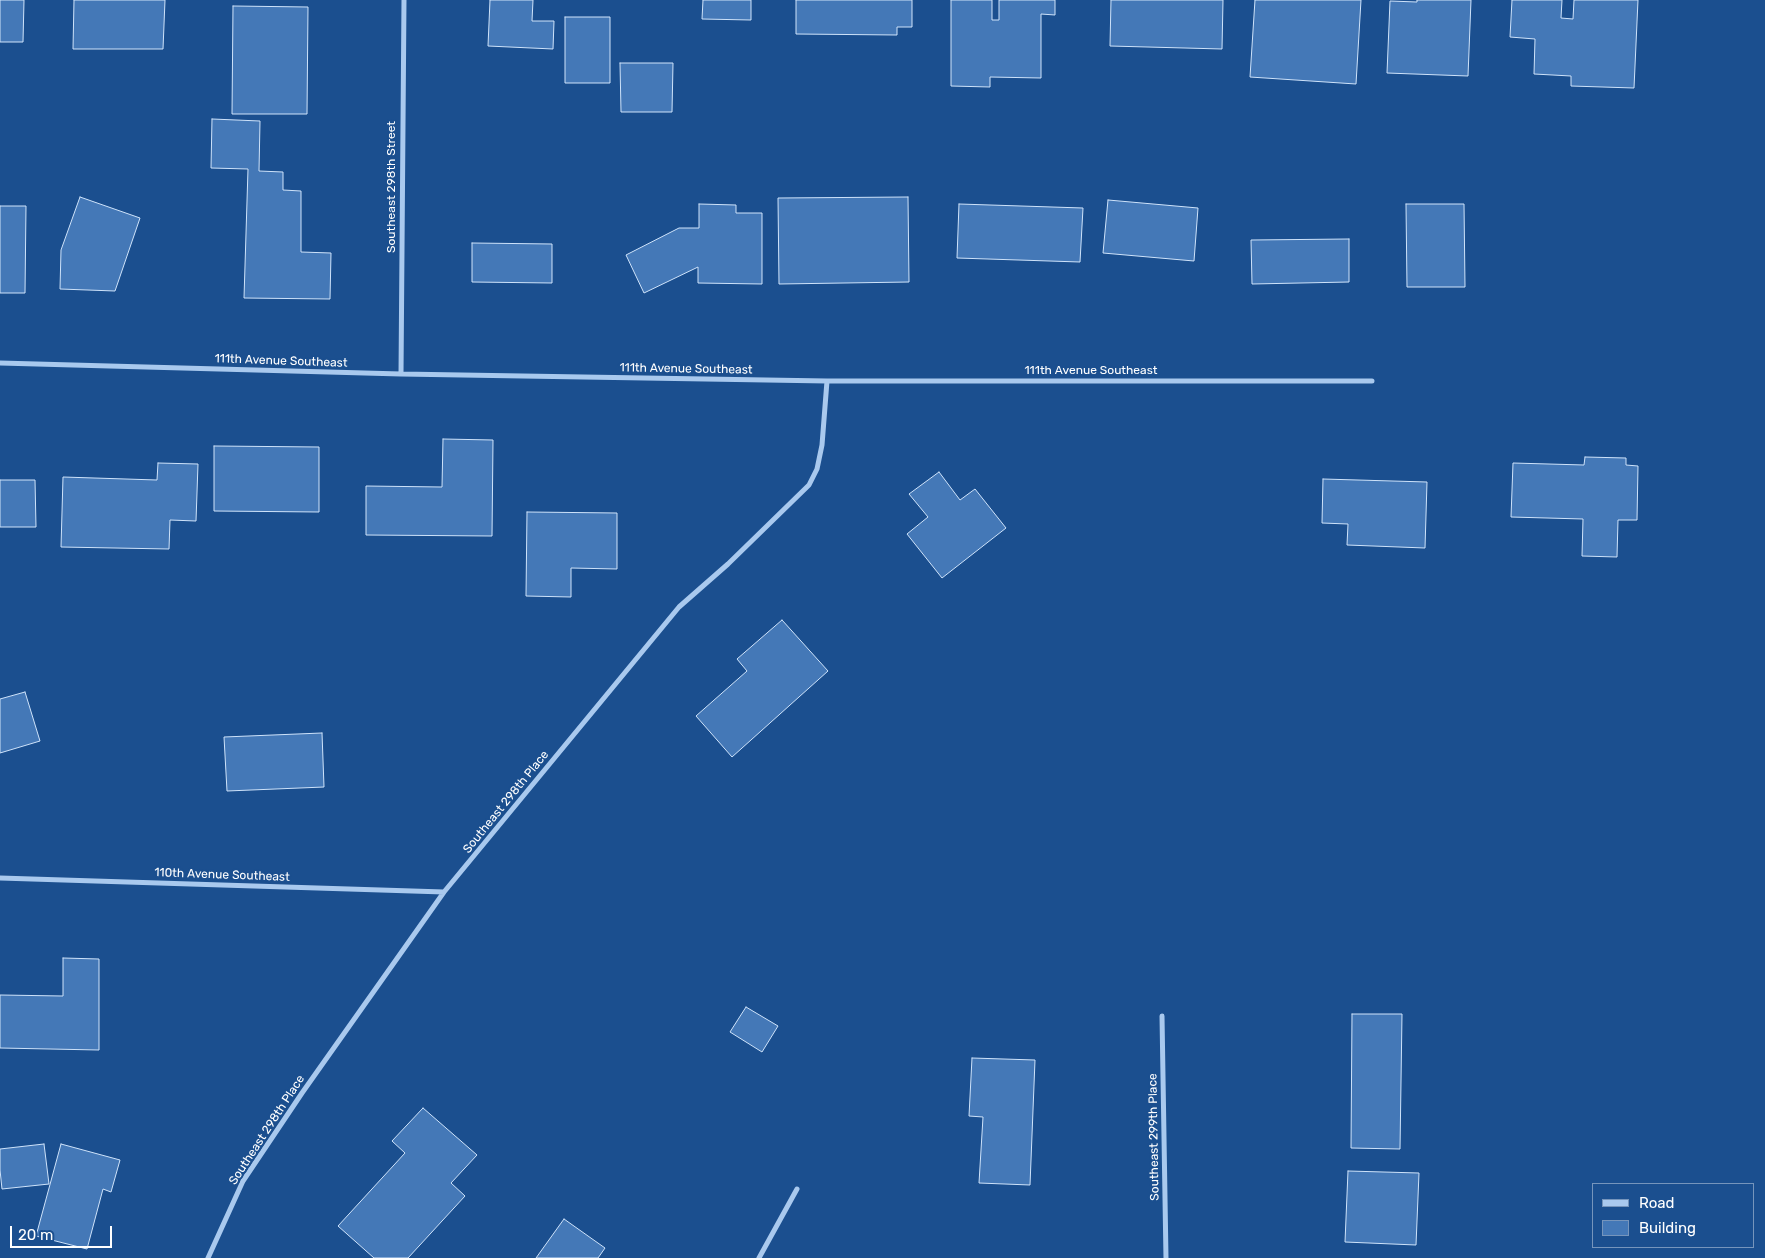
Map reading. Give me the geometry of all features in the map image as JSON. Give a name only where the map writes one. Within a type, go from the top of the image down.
[{"type":"street","name":"Southeast 298th Street","points":[[401,374],[404,0]]},
{"type":"street","name":"111th Avenue Southeast","points":[[0,363],[401,374],[827,381],[1372,381]]},
{"type":"street","name":"Southeast 298th Place","points":[[208,1258],[243,1182],[302,1093],[444,892],[679,606],[728,564],[809,485],[817,469],[822,445],[827,381]]},
{"type":"street","name":"110th Avenue Southeast","points":[[0,878],[444,892]]},
{"type":"street","name":"Southeast 299th Place","points":[[1162,1016],[1166,1258]]},
{"type":"street","points":[[759,1258],[797,1189]]},
{"type":"building","points":[[0,0],[24,0],[23,42],[0,42]]},
{"type":"building","points":[[74,0],[165,0],[163,49],[73,49]]},
{"type":"building","points":[[490,0],[533,0],[532,21],[554,21],[553,49],[488,46]]},
{"type":"building","points":[[703,0],[751,0],[751,20],[702,19]]},
{"type":"building","points":[[796,0],[912,0],[912,27],[897,27],[897,35],[796,34]]},
{"type":"building","points":[[951,0],[992,0],[992,20],[999,20],[999,0],[1055,0],[1055,15],[1041,14],[1041,78],[990,77],[990,87],[951,86]]},
{"type":"building","points":[[1111,0],[1223,0],[1222,49],[1110,46]]},
{"type":"building","points":[[1255,0],[1361,0],[1356,84],[1250,77]]},
{"type":"building","points":[[1417,0],[1471,0],[1468,76],[1387,73],[1390,1],[1417,2]]},
{"type":"building","points":[[1512,0],[1562,0],[1561,18],[1573,19],[1574,0],[1638,0],[1634,88],[1571,86],[1571,76],[1534,74],[1535,39],[1510,37]]},
{"type":"building","points":[[233,6],[308,7],[307,114],[232,114]]},
{"type":"building","points":[[565,17],[610,17],[610,83],[565,83]]},
{"type":"building","points":[[620,63],[673,63],[672,112],[621,112]]},
{"type":"building","points":[[212,119],[260,121],[259,171],[283,172],[283,190],[301,191],[301,252],[331,253],[330,299],[244,298],[248,169],[211,168]]},
{"type":"building","points":[[80,197],[140,218],[115,291],[60,289],[61,250]]},
{"type":"building","points":[[908,197],[909,282],[779,284],[778,198]]},
{"type":"building","points":[[1108,200],[1198,208],[1194,261],[1103,253]]},
{"type":"building","points":[[699,204],[736,205],[736,213],[762,213],[762,284],[698,283],[698,267],[644,293],[626,255],[679,228],[699,228]]},
{"type":"building","points":[[959,204],[1083,208],[1080,262],[957,258]]},
{"type":"building","points":[[1406,204],[1464,204],[1465,287],[1407,287]]},
{"type":"building","points":[[0,206],[26,206],[25,293],[0,293]]},
{"type":"building","points":[[1349,239],[1349,282],[1252,284],[1251,240]]},
{"type":"building","points":[[472,243],[552,244],[552,283],[472,282]]},
{"type":"building","points":[[443,439],[493,440],[492,536],[366,535],[366,486],[442,487]]},
{"type":"building","points":[[214,446],[319,447],[319,512],[214,511]]},
{"type":"building","points":[[1585,457],[1626,458],[1626,465],[1638,466],[1637,520],[1618,520],[1617,557],[1582,556],[1583,519],[1511,517],[1513,463],[1584,465]]},
{"type":"building","points":[[158,463],[198,464],[196,521],[170,520],[169,549],[61,547],[63,477],[157,480]]},
{"type":"building","points":[[939,472],[960,500],[975,489],[1006,528],[942,578],[907,534],[928,517],[909,494]]},
{"type":"building","points":[[1323,479],[1427,482],[1425,548],[1347,545],[1348,524],[1322,523]]},
{"type":"building","points":[[0,480],[35,480],[36,527],[0,527]]},
{"type":"building","points":[[527,512],[617,513],[617,569],[571,568],[571,597],[526,596]]},
{"type":"building","points":[[782,620],[828,671],[732,757],[696,716],[747,671],[737,659]]},
{"type":"building","points":[[25,692],[40,741],[0,753],[0,699]]},
{"type":"building","points":[[322,733],[324,787],[227,791],[224,737]]},
{"type":"building","points":[[63,958],[99,959],[99,1050],[0,1048],[0,995],[63,996]]},
{"type":"building","points":[[746,1007],[778,1026],[762,1052],[730,1032]]},
{"type":"building","points":[[1352,1014],[1402,1014],[1400,1149],[1351,1148]]},
{"type":"building","points":[[972,1058],[1035,1060],[1030,1185],[979,1183],[983,1117],[969,1116]]},
{"type":"building","points":[[423,1108],[477,1155],[451,1183],[465,1196],[408,1258],[374,1258],[338,1226],[405,1153],[392,1141]]},
{"type":"building","points":[[44,1144],[49,1184],[2,1189],[0,1149]]},
{"type":"building","points":[[61,1144],[120,1160],[111,1192],[103,1189],[87,1249],[36,1236]]},
{"type":"building","points":[[1348,1171],[1419,1173],[1416,1245],[1345,1242]]},
{"type":"building","points":[[564,1219],[605,1248],[598,1258],[536,1258]]}]
